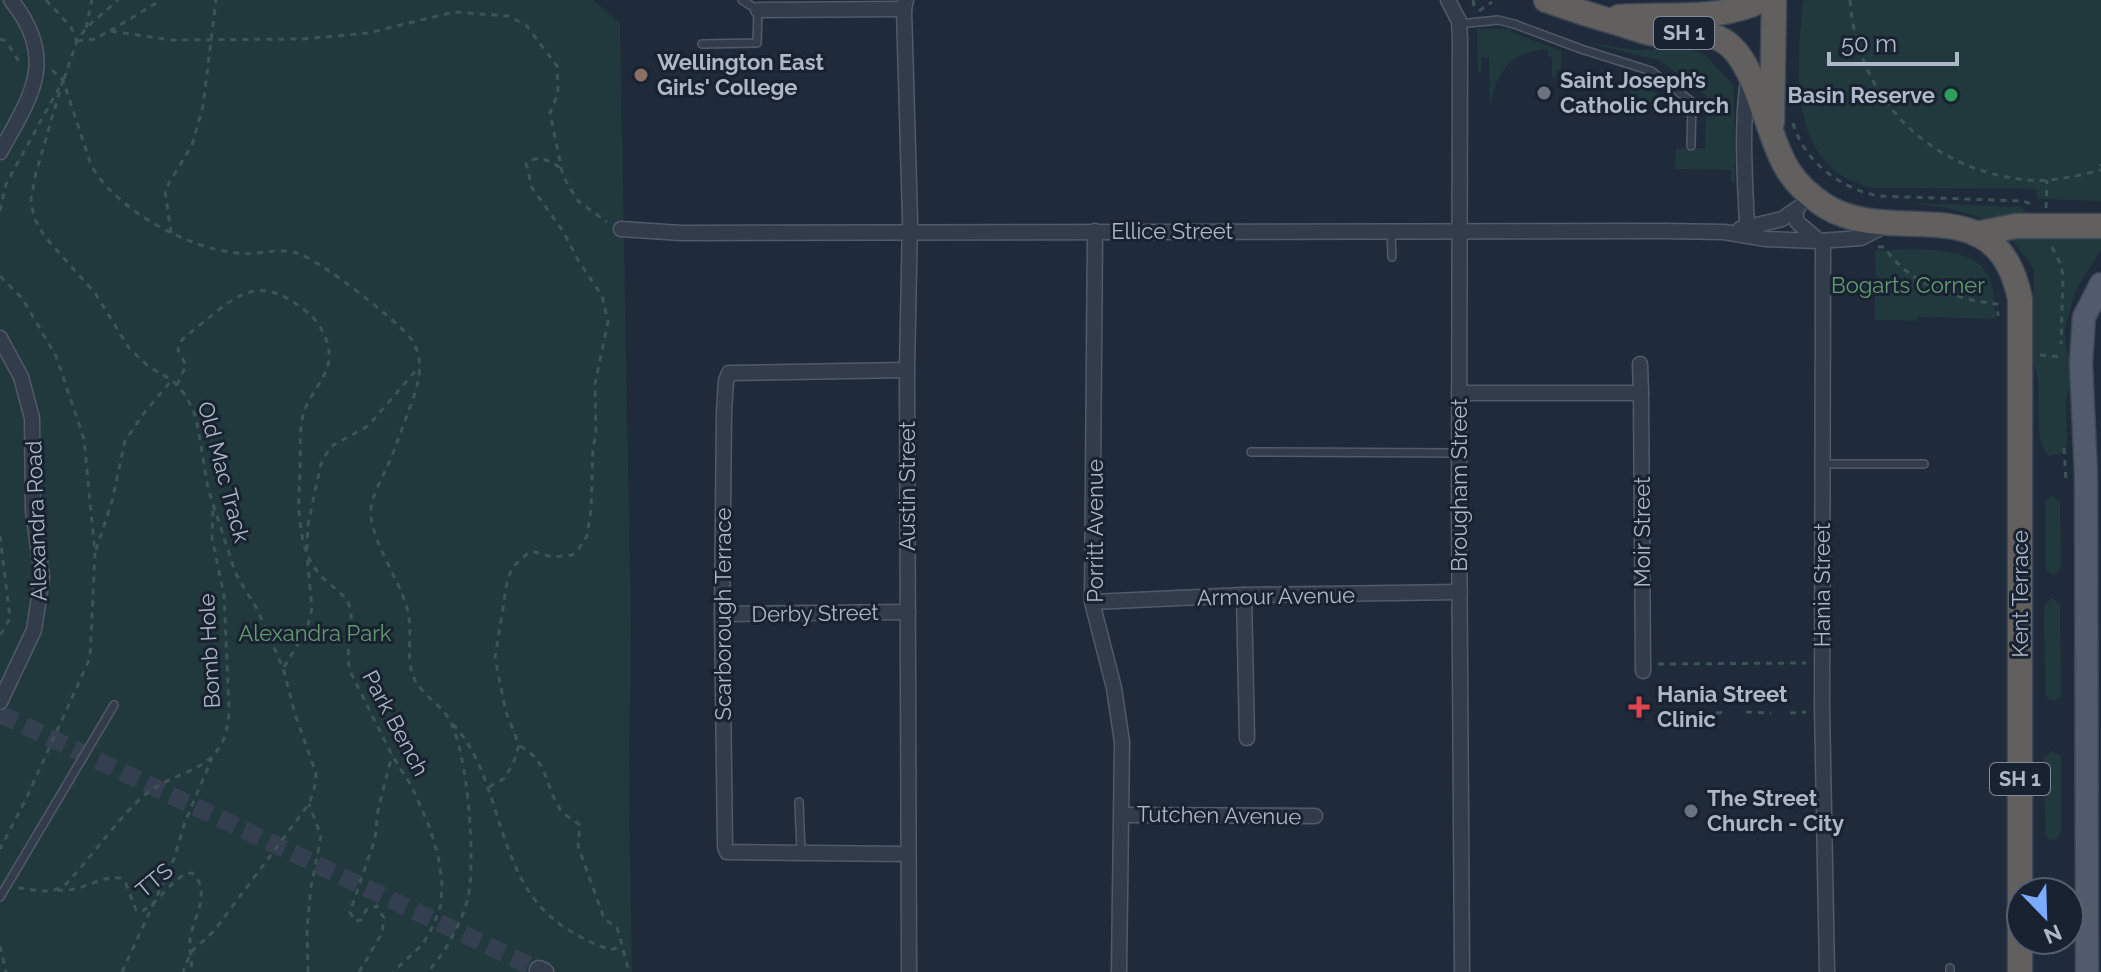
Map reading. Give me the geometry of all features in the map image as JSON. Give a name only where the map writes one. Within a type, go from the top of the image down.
[{"type":"highway","name":"SH 1","points":[[1546,0],[1654,34],[1694,33],[1721,39],[1738,52],[1802,202],[1833,210],[1881,235],[1959,227],[1976,234]]},
{"type":"highway","name":"SH 1","points":[[1601,18],[1723,14],[1762,0]]},
{"type":"highway","points":[[1772,137],[1774,0]]},
{"type":"highway","points":[[1976,234],[2016,226],[2101,226]]},
{"type":"highway","name":"Kent Terrace","points":[[1976,234],[2004,256],[2020,299],[2020,972]]},
{"type":"main road","points":[[2087,972],[2094,561],[2082,336],[2084,317],[2101,284]]},
{"type":"street","points":[[0,152],[24,109],[38,72],[35,41],[11,0]]},
{"type":"street","name":"Brougham Street","points":[[1448,0],[1459,24],[1462,972]]},
{"type":"street","points":[[758,10],[905,4]]},
{"type":"street","name":"Austin Street","points":[[905,4],[909,232],[909,972]]},
{"type":"street","points":[[1747,227],[1743,115],[1749,74]]},
{"type":"street","points":[[1802,202],[1797,222],[1819,241]]},
{"type":"street","name":"Ellice Street","points":[[1724,232],[1782,219],[1802,202]]},
{"type":"street","name":"Ellice Street","points":[[621,229],[681,233],[1724,232],[1766,239],[1819,241],[1881,235]]},
{"type":"street","name":"Porritt Avenue","points":[[1095,231],[1092,602],[1120,716],[1123,815],[1119,972]]},
{"type":"street","name":"Hania Street","points":[[1819,241],[1823,248],[1822,663],[1827,972]]},
{"type":"street","name":"Alexandra Road","points":[[0,338],[21,377],[32,418],[33,510],[42,577],[34,630],[0,702]]},
{"type":"street","name":"Moir Street","points":[[1640,364],[1643,667]]},
{"type":"street","name":"Scarborough Terrace","points":[[907,370],[729,373],[724,412],[722,614],[725,847],[731,853],[907,854]]},
{"type":"street","points":[[1459,393],[1641,393]]},
{"type":"street","name":"Armour Avenue","points":[[1092,602],[1244,595],[1460,592]]},
{"type":"street","points":[[1244,595],[1247,738]]},
{"type":"street","name":"Derby Street","points":[[722,614],[908,612]]},
{"type":"street","name":"Tutchen Avenue","points":[[1123,815],[1315,816]]},
{"type":"lane","points":[[702,44],[757,43],[758,10],[742,0]]},
{"type":"lane","points":[[1459,24],[1498,20],[1651,71],[1692,102],[1691,146]]},
{"type":"lane","points":[[1391,232],[1392,257]]},
{"type":"lane","points":[[1251,452],[1459,453]]},
{"type":"lane","points":[[1822,464],[1924,464]]},
{"type":"lane","points":[[0,897],[114,705]]},
{"type":"lane","points":[[799,802],[801,854]]},
{"type":"path","points":[[46,0],[71,27],[77,41]]},
{"type":"path","points":[[86,28],[92,0]]},
{"type":"path","points":[[0,211],[6,184],[63,80],[77,41],[86,28],[118,0]]},
{"type":"path","points":[[77,41],[94,39],[161,0]]},
{"type":"path","points":[[171,233],[165,190],[192,145],[203,106],[216,0]]},
{"type":"path","points":[[1473,0],[1475,14],[1492,2],[1486,0]]},
{"type":"path","points":[[1850,0],[1858,43],[1870,74],[1903,125],[1925,144],[1966,165],[1993,174],[2029,180],[2047,180],[2101,167]]},
{"type":"path","points":[[110,31],[143,38],[267,40],[368,33],[454,12],[508,16],[526,25],[557,66],[558,93],[550,113],[567,186],[578,201],[621,229]]},
{"type":"path","points":[[0,39],[6,41],[25,69],[38,72],[55,70],[63,80],[85,150],[98,176],[119,198],[171,233],[220,251],[241,254],[287,250],[313,259],[399,326],[416,347],[419,367],[415,396],[376,490],[371,519],[408,611],[413,676],[467,739],[489,787],[524,888],[554,922],[611,950],[621,946]]},
{"type":"path","name":"Old Mac Track","points":[[63,80],[36,173],[31,199],[34,218],[45,237],[95,293],[138,359],[172,380],[186,396],[196,417],[213,505],[236,574],[257,609],[283,668],[316,773],[309,804]]},
{"type":"path","points":[[1793,121],[1796,133],[1819,165],[1837,181],[1860,193],[2022,201],[2046,208],[2047,180]]},
{"type":"path","points":[[489,787],[505,778],[519,745],[506,712],[495,658],[512,568],[528,553],[552,557],[572,555],[587,536],[596,435],[595,384],[608,322],[602,296],[563,231],[532,188],[526,163],[543,158],[561,168]]},
{"type":"path","points":[[1881,235],[1897,264],[1922,282],[1993,304]]},
{"type":"path","points":[[2050,236],[2063,276],[2062,356],[2065,366]]},
{"type":"path","points":[[0,276],[22,298],[56,356],[84,439],[95,553],[90,658],[0,849]]},
{"type":"path","name":"Park Bench","points":[[177,385],[186,365],[178,350],[179,343],[233,297],[250,290],[268,290],[292,301],[313,317],[324,335],[329,357],[325,372],[306,406],[300,430],[299,508],[307,555],[321,576],[345,597],[349,605],[351,616],[346,650],[350,671],[392,755],[412,787],[429,826],[442,883],[441,905],[423,944],[393,972]]},
{"type":"path","points":[[2040,347],[2040,355],[2062,356]]},
{"type":"path","points":[[283,668],[307,629],[312,608],[307,555],[308,524],[321,464],[330,447],[368,426],[419,367]]},
{"type":"path","points":[[95,553],[112,501],[125,441],[172,380]]},
{"type":"path","name":"Bomb Hole","points":[[122,972],[156,901],[174,859],[185,822],[226,732],[229,708],[225,606],[212,538],[213,505]]},
{"type":"path","points":[[0,536],[10,618],[0,636]]},
{"type":"path","points":[[1780,663],[1780,671]]},
{"type":"path","points":[[1643,667],[1822,663]]},
{"type":"path","points":[[1736,664],[1736,671]]},
{"type":"path","points":[[1716,713],[1728,712]]},
{"type":"path","points":[[1746,712],[1771,713]]},
{"type":"path","points":[[428,972],[460,922],[468,896],[471,869],[469,799],[451,721]]},
{"type":"path","points":[[519,745],[535,754],[561,811],[580,825],[578,846],[604,919],[617,927],[629,972]]},
{"type":"path","points":[[14,892],[19,887],[41,893],[57,890],[88,862],[139,800],[189,773],[214,755]]},
{"type":"path","points":[[359,972],[382,933],[384,918],[377,906],[366,910],[361,920],[355,921],[350,912],[375,839],[378,810],[392,755]]},
{"type":"path","points":[[183,972],[191,952],[214,931],[309,804]]},
{"type":"path","points":[[308,972],[307,929],[311,887],[321,836],[309,804]]},
{"type":"path","name":"TTS","points":[[57,890],[71,892],[108,877],[120,878],[126,884],[136,910],[140,912],[156,901],[178,877],[186,873],[197,877],[201,901],[190,941],[192,972]]},
{"type":"path","points":[[0,946],[6,972]]},
{"type":"green space","name":"Alexandra Park","points":[[0,0],[593,0],[620,23],[631,626],[629,795],[632,972],[0,972]]},
{"type":"green space","name":"Basin Reserve","points":[[1803,0],[2101,0],[2101,201],[2037,199],[2037,189],[1874,188],[1845,178],[1825,161],[1811,139],[1803,113],[1799,56]]},
{"type":"green space","points":[[1477,29],[1511,29],[1511,32],[1562,51],[1561,69],[1556,72],[1556,77],[1552,77],[1552,57],[1548,56],[1548,49],[1520,56],[1501,73],[1490,107],[1489,58],[1481,57],[1481,71],[1478,73]]},
{"type":"green space","points":[[1584,42],[1635,50],[1688,48],[1704,54],[1734,86],[1735,182],[1731,182],[1731,170],[1675,169],[1676,149],[1705,148],[1707,96],[1659,60]]},
{"type":"green space","points":[[1633,80],[1663,96],[1656,106],[1630,93]]},
{"type":"green space","points":[[1908,203],[2022,207],[2029,216],[1991,221],[1948,208]]},
{"type":"green space","points":[[2101,232],[2101,250],[2076,290],[2065,328],[2066,349],[2071,359],[2071,385],[2066,397],[2067,444],[2062,453],[2050,456],[2044,450],[2039,428],[2034,365],[2034,269],[2010,238]]},
{"type":"green space","name":"Bogarts Corner","points":[[1875,250],[1937,250],[1968,257],[1980,264],[1988,275],[1996,319],[1917,317],[1917,321],[1875,320],[1875,290],[1864,289],[1864,279],[1876,278]]},
{"type":"green space","points":[[2052,495],[2060,502],[2061,566],[2053,575],[2047,572],[2045,566],[2045,503]]},
{"type":"green space","points":[[2052,598],[2060,604],[2061,692],[2060,698],[2053,701],[2045,693],[2044,606]]},
{"type":"green space","points":[[2052,751],[2061,756],[2061,832],[2058,839],[2049,840],[2045,835],[2044,757]]},
{"type":"tunnel","points":[[0,714],[539,970]]},
{"type":"place","name":"Wellington East Girls' College","points":[[641,75]]},
{"type":"place","name":"Saint Joseph’s Catholic Church","points":[[1544,93]]},
{"type":"place","name":"Basin Reserve","points":[[1951,95]]},
{"type":"place","name":"Hania Street Clinic","points":[[1639,707]]},
{"type":"place","name":"The Street Church - City","points":[[1691,811]]}]
